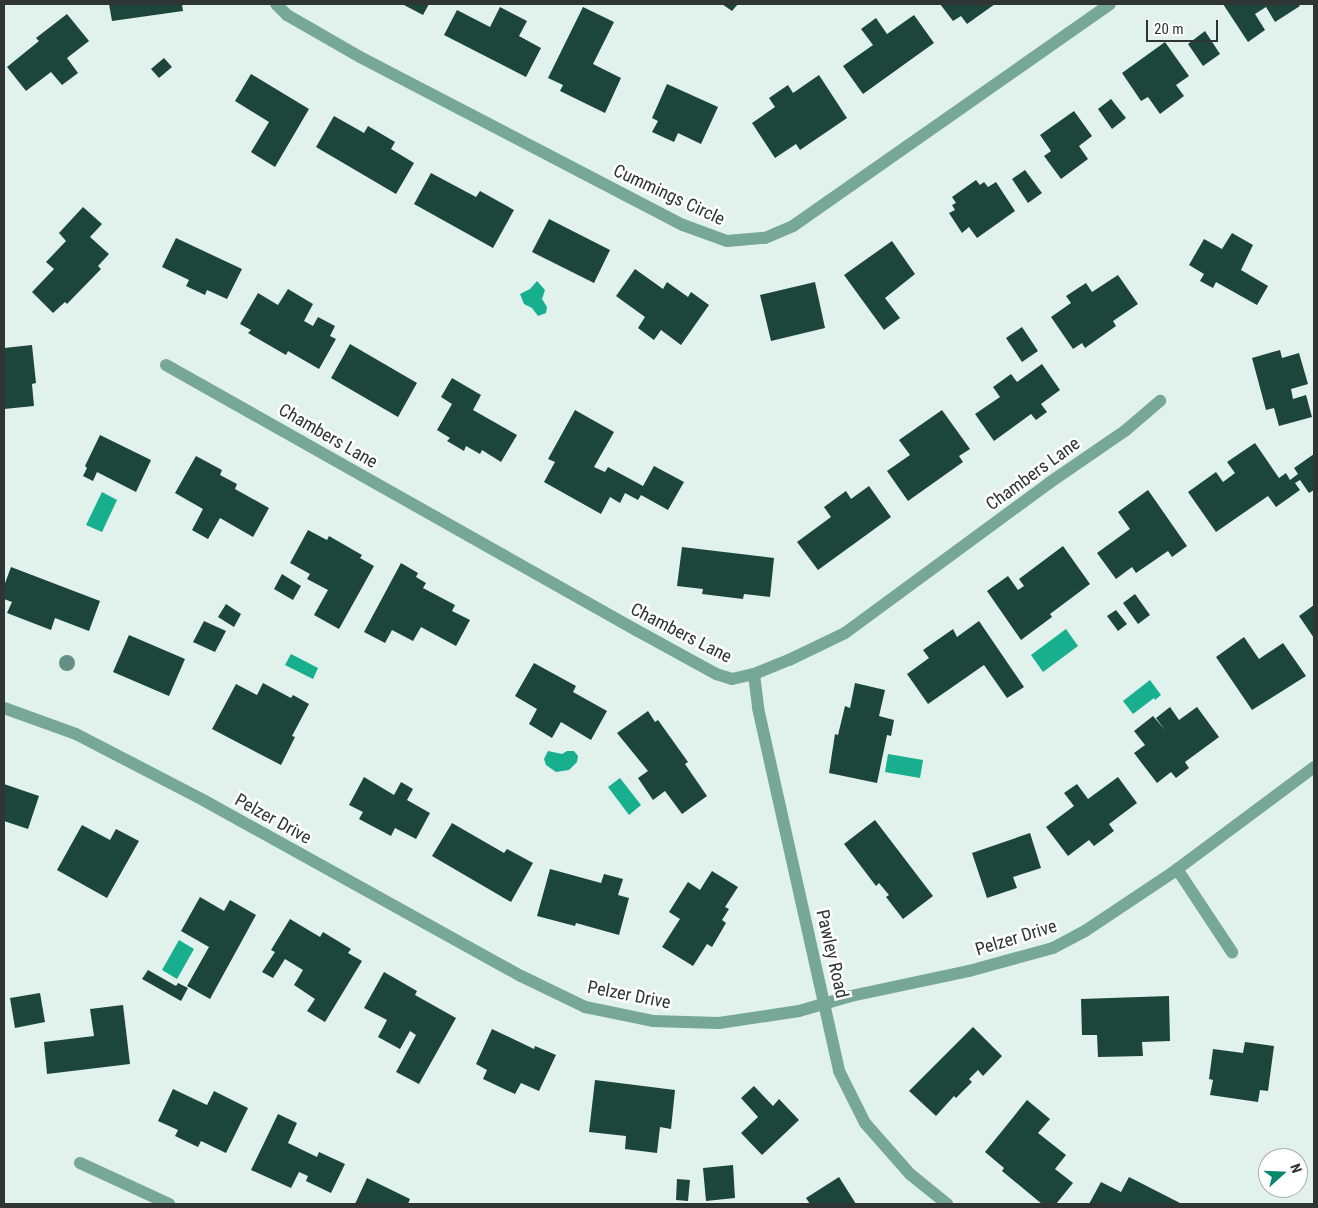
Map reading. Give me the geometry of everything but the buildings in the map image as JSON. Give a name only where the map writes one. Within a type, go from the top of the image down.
[{"type":"street","name":"Cummings Circle","points":[[276,4],[286,14],[368,61],[683,225],[727,241],[765,238],[793,226],[1110,4]]},
{"type":"street","name":"Chambers Lane","points":[[166,365],[716,674],[732,679],[754,674],[845,633],[1049,483],[1126,430],[1160,401]]},
{"type":"street","name":"Pawley Road","points":[[754,674],[758,708],[839,1071],[865,1123],[910,1174],[947,1204]]},
{"type":"street","name":"Pelzer Drive","points":[[4,708],[76,734],[205,801],[480,955],[585,1007],[653,1021],[719,1023],[799,1011],[825,1003],[969,971],[1053,948],[1086,931],[1177,869],[1314,767]]},
{"type":"street","points":[[1177,869],[1232,952]]},
{"type":"street","points":[[80,1162],[169,1204]]},
{"type":"shaded area","points":[[537,281],[545,290],[542,299],[547,307],[546,313],[538,316],[532,308],[524,304],[520,294],[530,289]]},
{"type":"shaded area","points":[[102,492],[117,500],[102,532],[86,525]]},
{"type":"shaded area","points":[[1066,629],[1078,646],[1043,672],[1031,655]]},
{"type":"shaded area","points":[[291,654],[318,668],[313,679],[285,665]]},
{"type":"shaded area","points":[[1150,680],[1161,695],[1133,714],[1123,701]]},
{"type":"shaded area","points":[[548,751],[562,754],[567,751],[574,751],[578,756],[577,762],[569,770],[556,772],[546,765],[544,759]]},
{"type":"shaded area","points":[[888,754],[923,760],[920,778],[885,772]]},
{"type":"shaded area","points":[[620,778],[641,805],[629,815],[608,787]]},
{"type":"shaded area","points":[[179,940],[194,949],[177,979],[162,970]]}]
